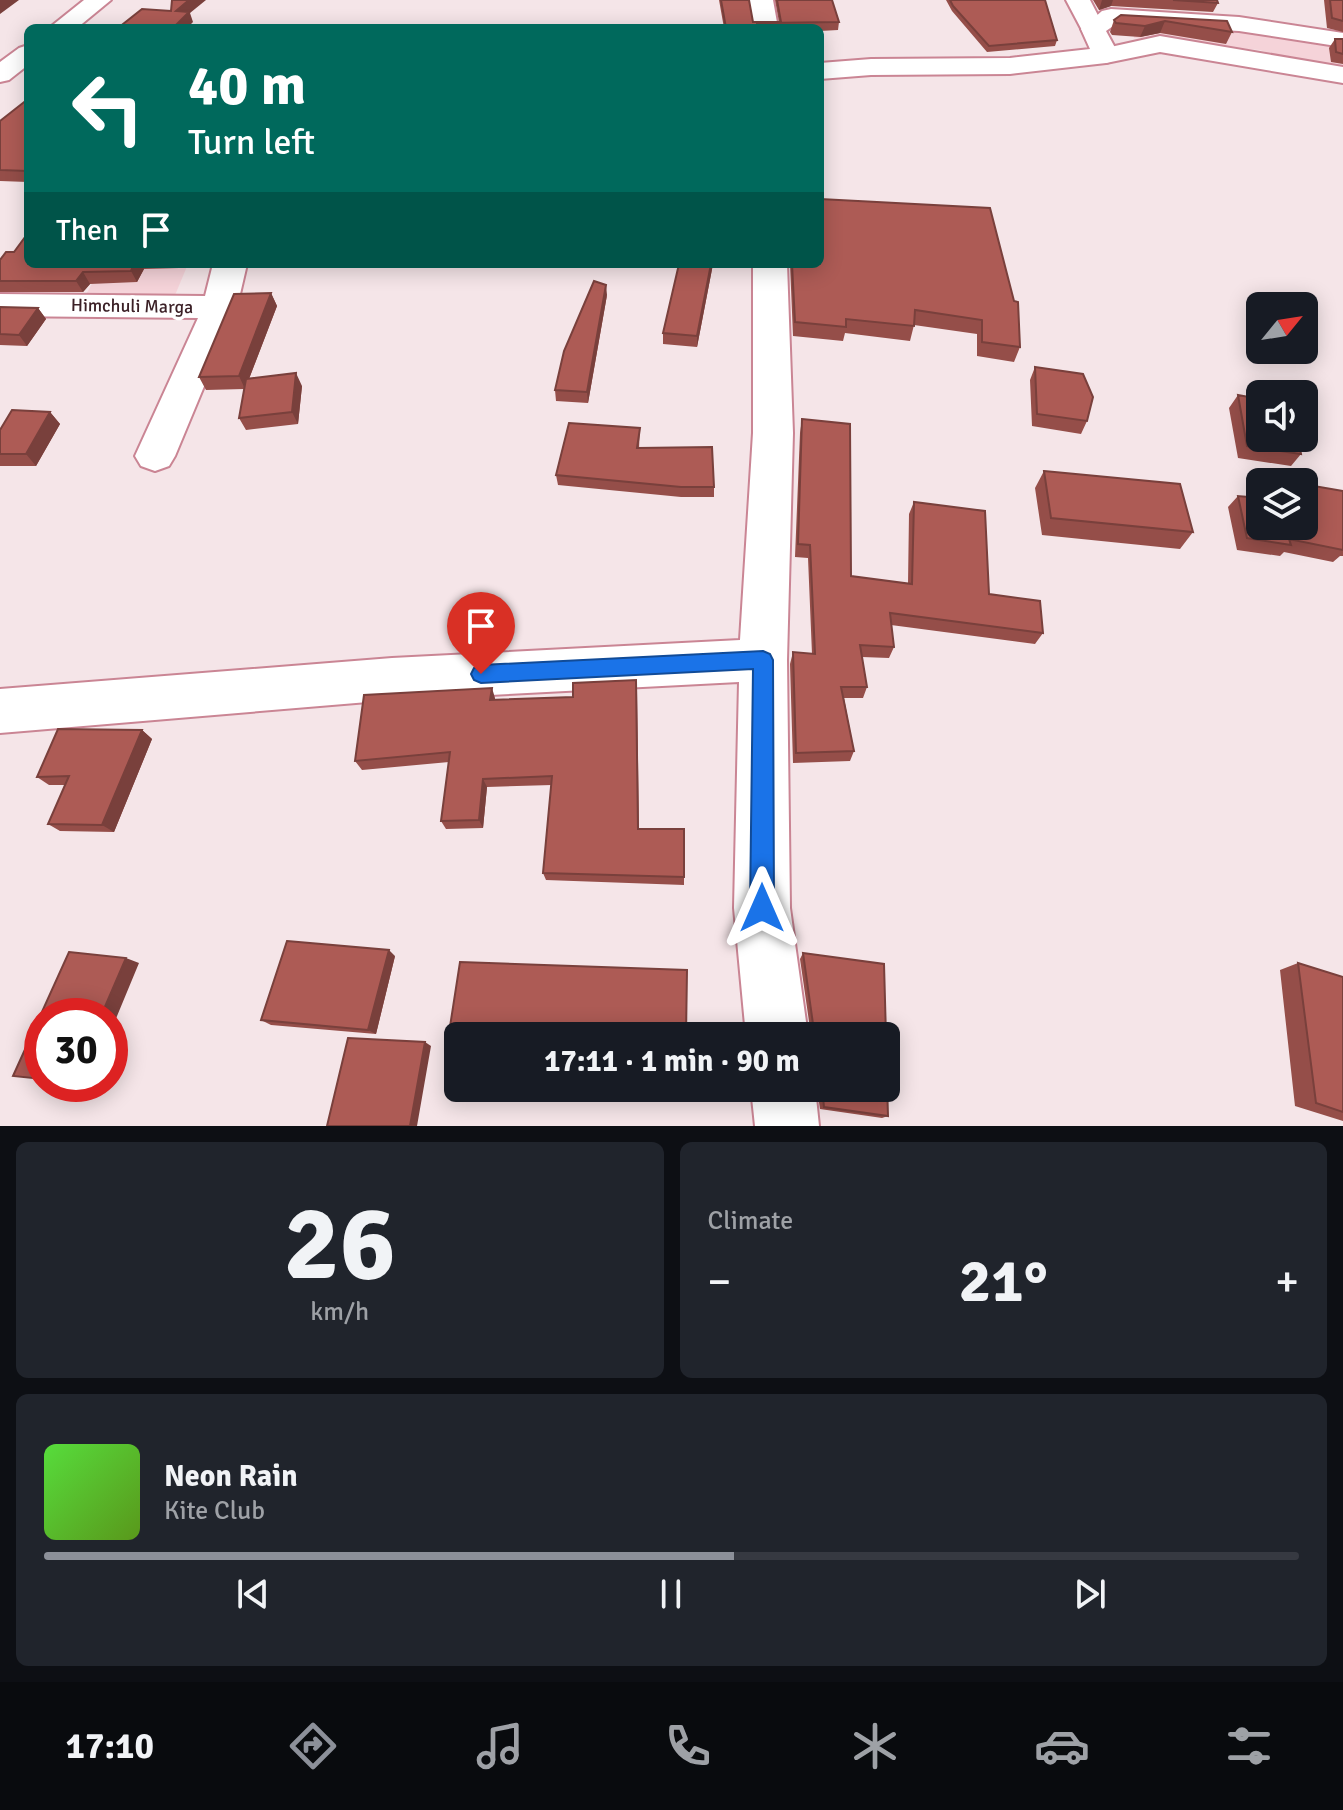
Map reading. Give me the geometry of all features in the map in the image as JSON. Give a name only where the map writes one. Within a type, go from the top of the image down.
[{"type":"main road","points":[[66,24],[99,0]]},
{"type":"main road","points":[[761,0],[765,24]]},
{"type":"main road","points":[[1078,0],[1106,55]]},
{"type":"main road","points":[[1093,29],[1111,16],[1239,24],[1343,40]]},
{"type":"main road","points":[[824,71],[871,67],[1010,66],[1106,55],[1160,44],[1343,75]]},
{"type":"main road","points":[[0,74],[24,56]]},
{"type":"main road","name":"Himchuli Marga","points":[[0,305],[220,307],[229,268]]},
{"type":"main road","points":[[770,268],[773,447],[763,660],[762,908],[775,1022]]},
{"type":"main road","points":[[155,456],[220,307]]},
{"type":"main road","points":[[0,711],[407,678],[763,660]]},
{"type":"main road","points":[[784,1102],[787,1126]]},
{"type":"shaded area","points":[[1133,20],[1273,32],[1343,44],[1343,69],[1286,59],[1260,50],[1134,38]]},
{"type":"shaded area","points":[[101,268],[186,268],[173,300],[84,298]]},
{"type":"building","points":[[172,0],[189,0],[176,11],[189,12],[177,24],[123,24],[142,9],[171,11]]},
{"type":"building","points":[[721,0],[749,0],[753,22],[781,22],[777,0],[832,0],[839,22],[757,24],[725,24]]},
{"type":"building","points":[[950,0],[1045,0],[1057,40],[989,46]]},
{"type":"building","points":[[1173,0],[1217,0],[1218,3]]},
{"type":"building","points":[[1330,0],[1343,0],[1343,21],[1332,18]]},
{"type":"building","points":[[1121,15],[1227,21],[1232,32],[1165,21],[1145,26],[1116,23],[1114,20]]},
{"type":"building","points":[[1335,39],[1343,39],[1343,54],[1336,52]]},
{"type":"building","points":[[24,102],[24,171],[0,170],[0,121]]},
{"type":"building","points":[[824,199],[990,208],[1014,301],[1018,302],[1020,347],[982,342],[982,320],[915,310],[914,326],[846,319],[846,327],[795,322],[792,268],[824,268]]},
{"type":"building","points":[[24,238],[24,268],[132,268],[131,271],[83,272],[76,281],[0,281],[0,260],[6,252],[14,252]]},
{"type":"building","points":[[678,268],[710,268],[697,336],[663,333]]},
{"type":"building","points":[[594,281],[606,285],[587,392],[555,390],[564,351]]},
{"type":"building","points":[[271,293],[239,376],[199,377],[234,294]]},
{"type":"building","points":[[0,307],[38,308],[19,335],[0,334]]},
{"type":"building","points":[[1035,367],[1083,374],[1093,397],[1087,421],[1037,414]]},
{"type":"building","points":[[296,373],[292,412],[239,418],[246,379]]},
{"type":"building","points":[[1238,395],[1246,396],[1246,440]]},
{"type":"building","points":[[12,410],[50,412],[26,454],[0,454],[0,430]]},
{"type":"building","points":[[802,419],[850,424],[851,576],[912,584],[914,502],[985,511],[989,594],[1040,601],[1043,633],[890,613],[894,647],[860,645],[867,687],[841,687],[854,751],[796,753],[793,652],[815,654],[810,545],[798,544]]},
{"type":"building","points":[[569,423],[640,428],[637,448],[712,447],[714,487],[681,487],[556,475]]},
{"type":"building","points":[[1044,471],[1180,484],[1193,532],[1051,518]]},
{"type":"building","points":[[1318,487],[1343,491],[1343,550],[1294,540],[1318,540]]},
{"type":"building","points":[[1238,496],[1246,497],[1246,533]]},
{"type":"building","points":[[1260,540],[1289,540],[1291,545]]},
{"type":"building","points":[[636,680],[638,829],[684,829],[684,877],[543,873],[552,776],[483,779],[479,820],[441,821],[450,752],[355,761],[364,695],[492,688],[490,700],[573,697],[573,683]]},
{"type":"building","points":[[58,729],[142,730],[102,825],[48,824],[69,776],[37,777]]},
{"type":"building","points":[[287,941],[389,950],[368,1030],[261,1020]]},
{"type":"building","points":[[69,952],[126,958],[109,998],[48,998]]},
{"type":"building","points":[[803,953],[884,964],[886,1022],[813,1022]]},
{"type":"building","points":[[460,962],[687,970],[686,1022],[451,1022]]},
{"type":"building","points":[[1298,963],[1343,977],[1343,1112],[1316,1103]]},
{"type":"building","points":[[348,1038],[425,1042],[410,1126],[327,1126]]},
{"type":"building","points":[[24,1052],[24,1077],[13,1076]]},
{"type":"building","points":[[823,1102],[888,1102],[888,1116],[824,1107]]},
{"type":"route","points":[[481,674],[763,660],[762,908]]}]
